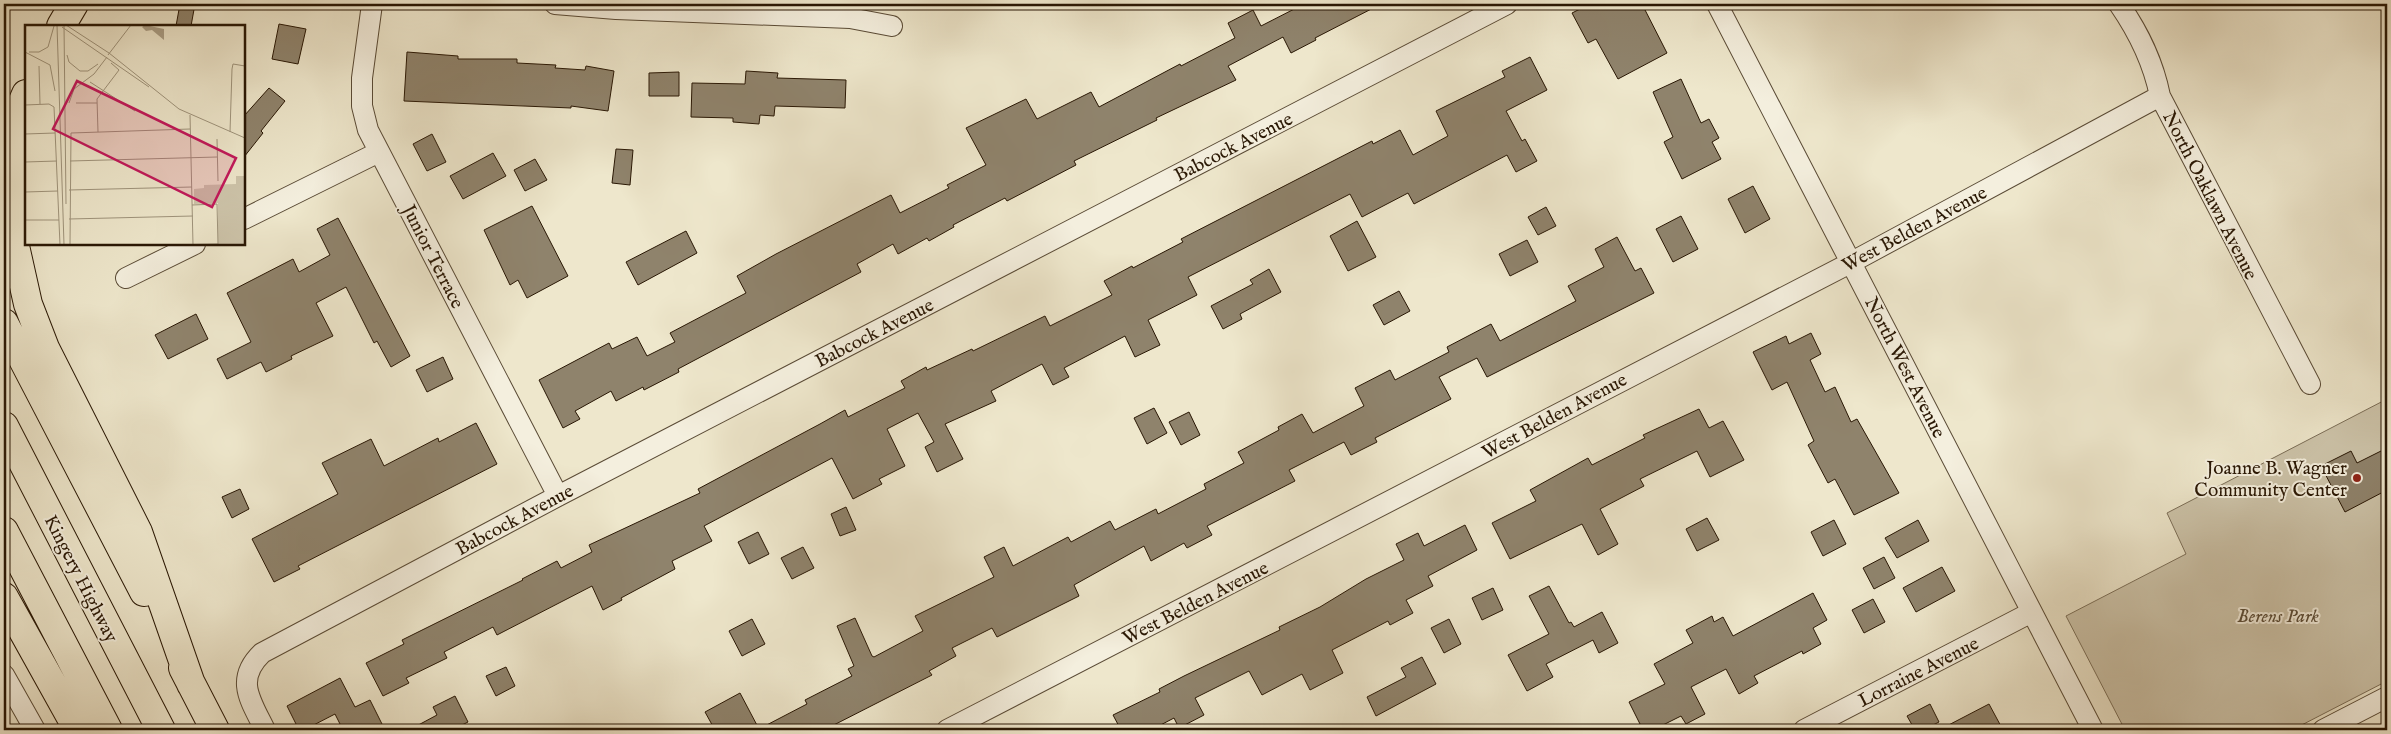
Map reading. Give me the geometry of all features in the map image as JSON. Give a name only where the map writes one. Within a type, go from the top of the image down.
[{"type":"highway","points":[[62,25],[74,4]]},
{"type":"highway","points":[[25,96],[19,110],[10,167],[12,228],[28,304],[45,348],[138,532],[191,684]]},
{"type":"highway","points":[[4,323],[215,730]]},
{"type":"highway","name":"Kingery Highway","points":[[4,426],[161,730]]},
{"type":"highway","points":[[4,531],[108,730]]},
{"type":"highway","points":[[4,597],[78,730]]},
{"type":"street","name":"Junior Terrace","points":[[372,4],[362,78],[362,106],[368,130],[558,496]]},
{"type":"street","points":[[555,4],[665,12],[850,18],[892,26]]},
{"type":"street","name":"Babcock Avenue","points":[[264,730],[246,689],[248,671],[262,653],[558,496],[1507,4]]},
{"type":"street","name":"North West Avenue","points":[[1717,4],[2094,730]]},
{"type":"street","name":"North Oaklawn Avenue","points":[[2119,4],[2147,51],[2156,73],[2160,96],[2310,384]]},
{"type":"street","name":"West Belden Avenue","points":[[947,730],[1852,262],[2160,96]]},
{"type":"street","points":[[245,219],[379,152]]},
{"type":"street","points":[[126,278],[193,245]]},
{"type":"street","name":"Lorraine Avenue","points":[[1804,730],[2032,612]]},
{"type":"street","points":[[4,675],[35,730]]},
{"type":"street","points":[[2323,730],[2387,697]]},
{"type":"green space","name":"Berens Park","points":[[2387,399],[2387,681],[2292,730],[2125,730],[2066,616],[2186,554],[2167,513]]},
{"type":"building","points":[[180,4],[195,4],[191,25],[176,25]]},
{"type":"building","points":[[1304,4],[1381,4],[1315,38],[1316,40],[1291,53],[1283,37],[1228,66],[1236,80],[1156,118],[1157,120],[1074,161],[1076,165],[1007,201],[1005,198],[953,225],[954,227],[929,241],[927,238],[898,254],[893,244],[857,264],[861,272],[678,369],[679,372],[644,390],[643,387],[616,401],[611,391],[575,411],[580,419],[563,428],[539,380],[609,343],[612,349],[637,337],[647,356],[675,342],[670,333],[746,293],[737,276],[776,254],[891,195],[900,213],[949,188],[947,185],[986,165],[966,128],[1026,99],[1037,119],[1091,92],[1099,107],[1180,64],[1181,66],[1235,38],[1228,23],[1253,10],[1261,26]]},
{"type":"building","points":[[1590,4],[1642,4],[1667,53],[1618,79],[1596,39],[1588,43],[1572,13]]},
{"type":"building","points":[[279,24],[306,29],[298,64],[272,59]]},
{"type":"building","points":[[407,52],[458,56],[458,59],[517,59],[517,63],[556,65],[555,68],[585,70],[586,66],[614,71],[608,111],[571,106],[571,108],[404,101]]},
{"type":"building","points":[[1530,57],[1547,90],[1506,111],[1522,141],[1525,139],[1537,161],[1516,172],[1507,155],[1414,204],[1408,193],[1362,217],[1350,194],[1188,277],[1197,295],[1148,320],[1160,345],[1135,357],[1125,336],[1064,368],[1069,377],[1053,385],[1042,364],[991,391],[996,401],[945,424],[963,459],[937,472],[925,447],[934,442],[918,413],[887,429],[905,466],[879,479],[882,484],[853,499],[832,458],[704,526],[712,541],[672,561],[675,569],[621,598],[622,600],[603,610],[592,586],[497,635],[493,627],[444,652],[447,658],[406,678],[409,683],[383,696],[366,663],[404,644],[402,640],[557,561],[561,568],[592,552],[589,545],[700,493],[698,489],[845,410],[848,417],[905,388],[901,381],[926,367],[927,370],[972,349],[973,351],[1045,316],[1050,326],[1112,295],[1104,281],[1183,242],[1181,239],[1372,141],[1373,144],[1400,130],[1413,155],[1448,136],[1436,111],[1505,77],[1502,71]]},
{"type":"building","points":[[746,71],[778,73],[777,78],[846,80],[845,108],[775,106],[774,116],[760,115],[759,124],[733,122],[733,118],[691,117],[692,83],[745,84]]},
{"type":"building","points":[[679,72],[679,96],[649,96],[649,73]]},
{"type":"building","points":[[1681,79],[1701,123],[1709,119],[1719,138],[1712,142],[1721,159],[1682,179],[1664,142],[1673,137],[1653,92]]},
{"type":"building","points":[[269,88],[285,101],[261,131],[263,133],[245,156],[245,115]]},
{"type":"building","points":[[432,134],[446,162],[427,171],[413,144]]},
{"type":"building","points":[[616,149],[633,150],[630,185],[612,183]]},
{"type":"building","points":[[493,153],[506,176],[463,199],[450,176]]},
{"type":"building","points":[[535,159],[547,180],[525,191],[514,170]]},
{"type":"building","points":[[1753,186],[1770,219],[1745,233],[1728,199]]},
{"type":"building","points":[[532,206],[568,276],[527,298],[518,280],[510,285],[484,230]]},
{"type":"building","points":[[1546,207],[1556,226],[1538,235],[1528,217]]},
{"type":"building","points":[[1681,216],[1698,249],[1673,262],[1656,229]]},
{"type":"building","points":[[338,218],[410,356],[391,367],[377,341],[374,343],[346,287],[316,303],[333,336],[291,356],[292,359],[266,372],[261,362],[227,379],[217,359],[251,342],[227,293],[293,259],[299,272],[330,255],[317,229]]},
{"type":"building","points":[[1357,221],[1376,257],[1348,271],[1330,236]]},
{"type":"building","points":[[686,231],[697,253],[638,285],[626,262]]},
{"type":"building","points":[[1617,237],[1635,271],[1641,268],[1654,293],[1487,377],[1477,358],[1439,377],[1451,399],[1375,438],[1377,442],[1351,455],[1344,442],[1289,470],[1295,481],[1207,526],[1212,535],[1187,548],[1184,543],[1151,561],[1144,546],[1074,585],[1079,596],[997,637],[992,628],[952,648],[956,656],[929,671],[932,675],[824,730],[715,730],[705,712],[740,693],[759,729],[807,704],[805,700],[852,676],[848,669],[854,666],[837,626],[855,618],[874,657],[923,631],[915,616],[994,577],[984,557],[1004,547],[1013,566],[1068,537],[1071,542],[1110,521],[1115,530],[1156,509],[1158,514],[1206,489],[1204,484],[1244,463],[1238,452],[1279,430],[1278,427],[1302,414],[1313,433],[1364,406],[1355,388],[1390,370],[1395,380],[1449,352],[1447,347],[1491,324],[1500,341],[1576,301],[1568,286],[1604,267],[1595,249]]},
{"type":"building","points":[[1527,240],[1538,262],[1510,276],[1499,254]]},
{"type":"building","points":[[1269,269],[1281,292],[1240,314],[1242,319],[1223,329],[1211,306],[1253,284],[1250,280]]},
{"type":"building","points":[[1399,291],[1410,311],[1384,325],[1373,305]]},
{"type":"building","points":[[196,314],[208,339],[168,359],[155,335]]},
{"type":"building","points":[[1811,333],[1821,354],[1810,360],[1825,392],[1835,387],[1851,422],[1857,419],[1899,493],[1854,515],[1835,479],[1828,483],[1808,445],[1814,441],[1787,382],[1772,390],[1753,352],[1786,336],[1789,344]]},
{"type":"building","points":[[443,357],[453,379],[427,392],[416,370]]},
{"type":"building","points":[[1154,408],[1167,433],[1147,444],[1134,418]]},
{"type":"building","points":[[1699,409],[1709,428],[1723,421],[1744,460],[1710,477],[1697,451],[1640,479],[1644,486],[1600,509],[1618,544],[1598,555],[1582,524],[1510,559],[1492,523],[1536,501],[1530,490],[1588,458],[1592,465],[1645,438],[1643,435]]},
{"type":"building","points":[[1189,412],[1200,435],[1181,445],[1169,422]]},
{"type":"building","points":[[476,423],[497,464],[298,566],[300,569],[274,582],[252,539],[338,494],[322,463],[371,439],[384,466],[438,438],[439,442]]},
{"type":"building","name":"Joanne B. Wagner Community Center","points":[[2387,448],[2387,490],[2345,512],[2321,466],[2351,451],[2357,463]]},
{"type":"building","points":[[240,489],[249,509],[232,518],[222,497]]},
{"type":"building","points":[[846,507],[856,530],[840,536],[831,514]]},
{"type":"building","points":[[1707,518],[1719,540],[1697,551],[1686,529]]},
{"type":"building","points":[[1834,520],[1846,544],[1823,556],[1811,532]]},
{"type":"building","points":[[1918,520],[1929,541],[1897,558],[1885,538]]},
{"type":"building","points":[[1465,525],[1477,550],[1428,576],[1433,586],[1406,600],[1413,613],[1390,625],[1388,621],[1332,650],[1343,673],[1310,690],[1302,674],[1262,695],[1249,671],[1195,698],[1204,715],[1179,728],[1174,718],[1151,730],[1121,730],[1113,715],[1160,692],[1159,689],[1184,676],[1280,630],[1279,627],[1320,607],[1366,579],[1404,560],[1396,544],[1418,533],[1424,546]]},
{"type":"building","points":[[758,532],[769,554],[749,564],[738,542]]},
{"type":"building","points":[[803,547],[814,568],[792,579],[781,558]]},
{"type":"building","points":[[1884,557],[1895,578],[1874,589],[1863,568]]},
{"type":"building","points":[[1942,567],[1955,591],[1916,612],[1903,588]]},
{"type":"building","points":[[1549,586],[1569,623],[1571,622],[1574,627],[1602,612],[1618,643],[1599,653],[1593,640],[1546,664],[1553,677],[1527,691],[1508,655],[1549,634],[1529,596]]},
{"type":"building","points":[[1493,588],[1503,610],[1482,620],[1472,598]]},
{"type":"building","points":[[1813,593],[1827,620],[1813,628],[1821,644],[1803,654],[1802,651],[1754,676],[1758,683],[1739,694],[1726,669],[1691,687],[1705,714],[1686,724],[1681,716],[1653,730],[1643,730],[1629,702],[1665,684],[1654,664],[1693,643],[1686,630],[1712,616],[1714,622],[1723,617],[1733,636]]},
{"type":"building","points":[[1873,599],[1885,622],[1864,633],[1852,610]]},
{"type":"building","points":[[752,619],[765,644],[742,656],[729,631]]},
{"type":"building","points":[[1449,619],[1461,644],[1444,653],[1431,628]]},
{"type":"building","points":[[1422,657],[1436,684],[1376,716],[1367,697],[1406,677],[1401,668]]},
{"type":"building","points":[[506,667],[515,686],[496,696],[486,676]]},
{"type":"building","points":[[340,678],[355,707],[370,700],[385,730],[343,730],[335,714],[304,730],[299,730],[287,706]]},
{"type":"building","points":[[455,696],[468,722],[452,730],[409,730],[437,715],[433,707]]},
{"type":"building","points":[[1930,704],[1939,722],[1923,730],[1915,730],[1907,716]]},
{"type":"building","points":[[1989,704],[2003,730],[1939,730]]},
{"type":"place","name":"Joanne B. Wagner Community Center","points":[[2357,478]]}]
